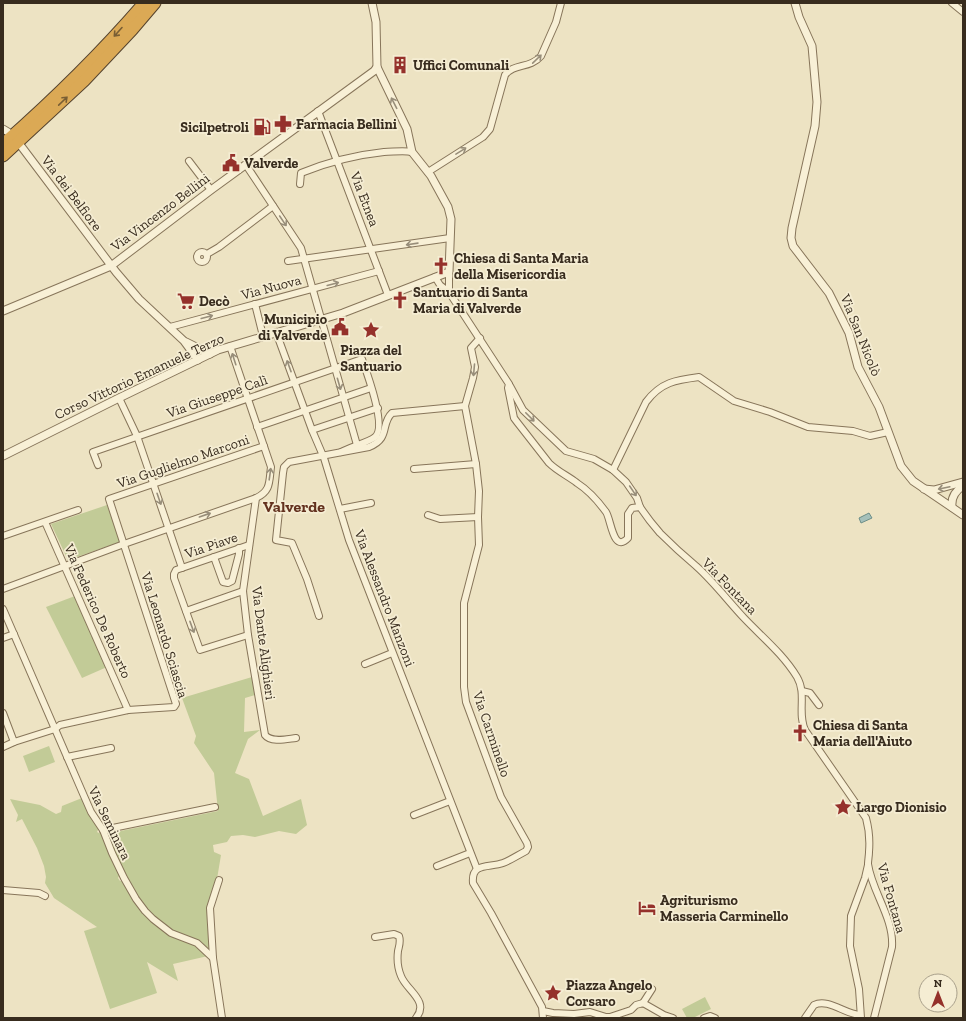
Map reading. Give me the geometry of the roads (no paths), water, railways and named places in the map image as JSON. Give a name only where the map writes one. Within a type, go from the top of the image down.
[{"type":"highway","points":[[3,144],[49,102],[105,47],[144,3]]},
{"type":"highway","points":[[3,156],[84,81],[127,36],[155,3]]},
{"type":"street","points":[[372,3],[376,22],[377,67],[407,129],[412,152],[428,172],[448,207],[451,219],[449,292]]},
{"type":"street","points":[[428,172],[487,133],[490,129],[505,75],[509,70],[531,64],[537,61],[541,56],[556,22],[561,3]]},
{"type":"street","name":"Via San Nicolò","points":[[795,3],[799,17],[812,46],[817,108],[816,126],[792,228],[792,242],[796,252],[821,280],[849,333],[860,371],[879,407],[901,466],[913,481],[963,515]]},
{"type":"street","points":[[952,3],[963,12]]},
{"type":"street","name":"Via Vincenzo Bellini","points":[[3,311],[111,266],[318,111],[374,71],[377,67]]},
{"type":"street","name":"Via Etnea","points":[[318,111],[388,295]]},
{"type":"street","name":"Via dei Belfiore","points":[[21,146],[111,266],[139,299],[184,341]]},
{"type":"street","points":[[300,184],[301,173],[318,166],[361,155],[412,152]]},
{"type":"street","points":[[189,161],[212,190]]},
{"type":"street","points":[[246,165],[301,248],[356,445]]},
{"type":"street","points":[[207,254],[219,247],[273,206]]},
{"type":"street","points":[[288,261],[450,238]]},
{"type":"street","name":"Via Nuova","points":[[170,327],[379,271]]},
{"type":"street","name":"Corso Vittorio Emanuele Terzo","points":[[3,456],[210,354],[230,346],[360,307],[449,272]]},
{"type":"street","points":[[435,278],[440,285],[449,292],[509,384],[508,388],[514,418],[549,463],[555,469],[583,487],[595,499],[609,518],[613,535],[618,541],[625,541],[628,538],[628,514],[632,508],[640,507]]},
{"type":"street","points":[[255,304],[263,336]]},
{"type":"street","name":"Via Alessandro Manzoni","points":[[276,332],[322,455],[349,540],[476,869]]},
{"type":"street","name":"Via Carminello","points":[[476,869],[501,864],[526,851],[528,847],[501,797],[468,708],[465,694],[463,633],[464,603],[479,545],[479,491],[476,464],[465,406],[475,367],[471,348],[480,338]]},
{"type":"street","points":[[184,341],[210,354]]},
{"type":"street","points":[[184,341],[198,360]]},
{"type":"street","points":[[3,589],[168,528],[256,498],[266,492],[271,467],[230,346]]},
{"type":"street","name":"Via Giuseppe Calì","points":[[98,464],[93,452],[334,367],[362,359],[371,388]]},
{"type":"street","points":[[613,470],[646,402],[652,393],[662,386],[676,380],[699,377],[734,401],[770,412],[808,427],[852,431],[870,436],[888,432]]},
{"type":"street","name":"Via Fontana","points":[[509,384],[523,410],[566,451],[594,459],[613,470],[626,482],[637,498],[640,507],[660,533],[685,558],[701,571],[744,618],[777,650],[793,670],[802,691],[801,716],[804,730],[866,818],[870,837],[868,863],[893,938],[874,1018]]},
{"type":"street","points":[[257,427],[371,388],[378,408],[379,432],[375,437],[341,452]]},
{"type":"street","points":[[119,398],[137,436],[182,568],[176,570],[174,578],[200,650],[248,635]]},
{"type":"street","points":[[318,616],[307,579],[292,544],[276,540],[284,467],[289,462],[375,445],[383,437],[392,413],[465,406]]},
{"type":"street","points":[[312,430],[378,408]]},
{"type":"street","name":"Via Guglielmo Marconi","points":[[109,499],[264,446]]},
{"type":"street","points":[[414,469],[476,464]]},
{"type":"street","points":[[924,489],[934,490],[963,482]]},
{"type":"street","points":[[940,499],[960,488]]},
{"type":"street","points":[[952,507],[953,496],[960,488]]},
{"type":"street","name":"Via Dante Alighieri","points":[[256,498],[243,591],[248,635],[265,735],[267,738],[273,739],[296,738]]},
{"type":"street","name":"Via Leonardo Sciascia","points":[[3,747],[55,729],[60,725],[128,710],[174,707],[176,704],[109,499]]},
{"type":"street","points":[[340,509],[371,503]]},
{"type":"street","points":[[3,536],[78,510]]},
{"type":"street","points":[[428,515],[440,519],[478,518]]},
{"type":"street","name":"Via Federico De Roberto","points":[[45,522],[128,710]]},
{"type":"street","name":"Via Piave","points":[[182,568],[249,545]]},
{"type":"street","points":[[214,557],[222,582],[228,583],[232,581],[239,554],[239,548]]},
{"type":"street","points":[[186,611],[243,591]]},
{"type":"street","name":"Via Seminara","points":[[3,609],[91,812],[103,830],[112,853],[136,899],[153,920],[171,933],[197,943],[213,958]]},
{"type":"street","points":[[3,638],[14,634]]},
{"type":"street","points":[[365,664],[392,653]]},
{"type":"street","points":[[802,691],[810,693],[819,705]]},
{"type":"street","points":[[3,713],[14,742]]},
{"type":"street","points":[[67,757],[111,748]]},
{"type":"street","points":[[414,814],[450,801]]},
{"type":"street","points":[[103,830],[215,808]]},
{"type":"street","points":[[437,866],[470,853]]},
{"type":"street","points":[[805,1018],[814,1005],[823,1003],[860,1016],[856,973],[850,946],[851,916],[865,878],[868,863]]},
{"type":"street","points":[[476,869],[473,883],[532,986],[543,1015],[590,1012],[610,1017],[631,1010],[640,1003],[643,1003],[652,989]]},
{"type":"street","points":[[219,880],[210,908],[213,958],[222,1018]]},
{"type":"street","points":[[3,890],[38,893],[46,896]]},
{"type":"street","points":[[375,937],[394,934],[399,936],[398,956],[401,976],[415,995],[420,1006],[420,1011],[416,1018]]},
{"type":"street","points":[[643,1003],[673,1018]]},
{"type":"street","points":[[704,1018],[710,1016],[715,1018]]},
{"type":"water","points":[[869,513],[872,518],[861,523],[859,518]]},
{"type":"place","name":"Uffici Comunali","points":[[400,65]]},
{"type":"place","name":"Farmacia Bellini","points":[[283,124]]},
{"type":"place","name":"Sicilpetroli","points":[[262,127]]},
{"type":"place","name":"Valverde","points":[[231,163]]},
{"type":"place","name":"Chiesa di Santa Maria della Misericordia","points":[[441,266]]},
{"type":"place","name":"Santuario di Santa Maria di Valverde","points":[[400,300]]},
{"type":"place","name":"Decò","points":[[186,301]]},
{"type":"place","name":"Municipio di Valverde","points":[[340,327]]},
{"type":"place","name":"Piazza del Santuario","points":[[371,330]]},
{"type":"place","name":"Chiesa di Santa Maria dell'Aiuto","points":[[800,733]]},
{"type":"place","name":"Largo Dionisio","points":[[843,807]]},
{"type":"place","name":"Agriturismo Masseria Carminello","points":[[647,908]]},
{"type":"place","name":"Piazza Angelo Corsaro","points":[[553,993]]},
{"type":"district","name":"Valverde","points":[[294,506]]}]
